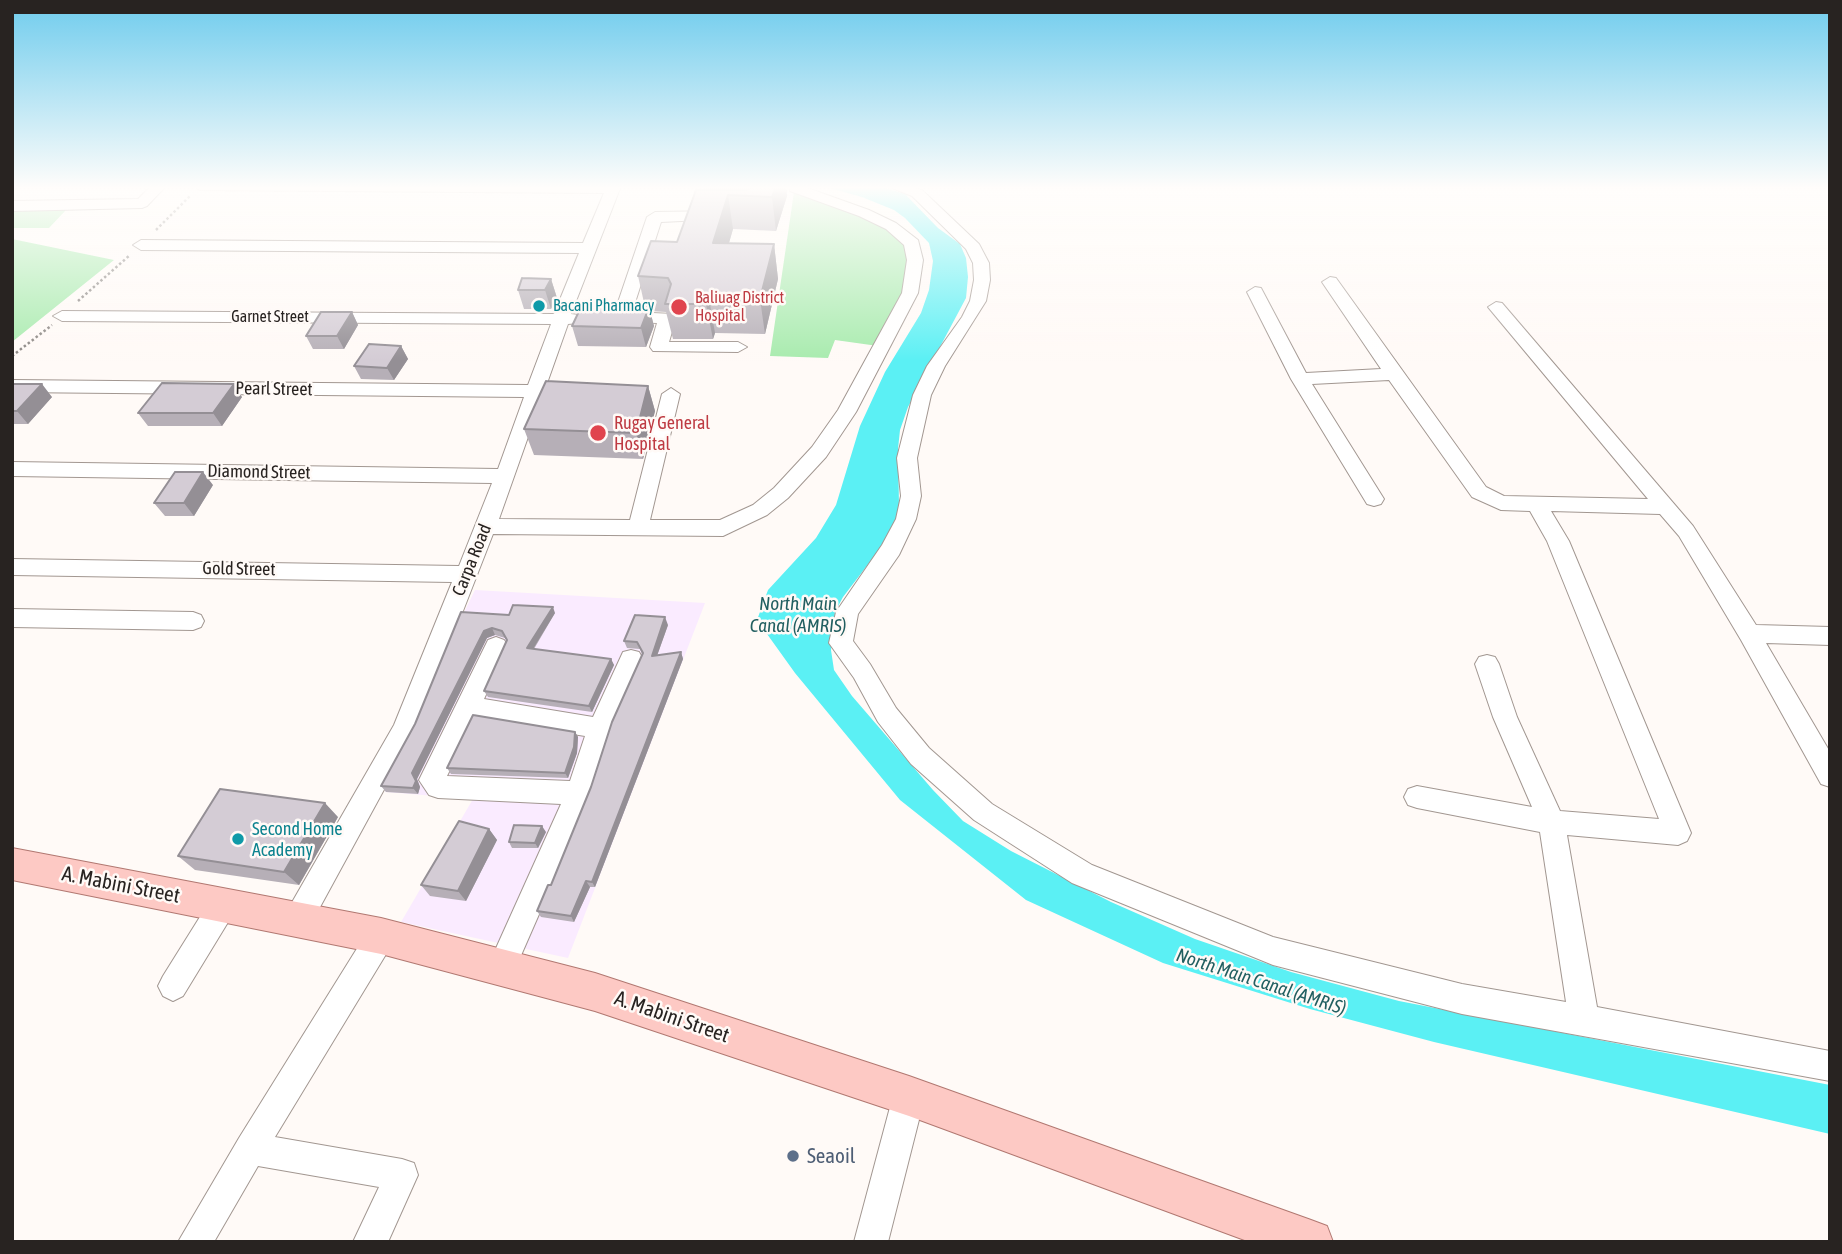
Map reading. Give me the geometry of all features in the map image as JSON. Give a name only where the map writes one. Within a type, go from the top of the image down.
[{"type":"main road","name":"A. Mabini Street","points":[[12,864],[381,936],[502,966],[662,1013],[909,1096],[1311,1242]]},
{"type":"street","points":[[141,245],[589,248]]},
{"type":"street","name":"Carpa Road","points":[[297,920],[405,729],[505,476],[590,245]]},
{"type":"street","points":[[644,245],[616,317],[667,318],[659,347],[738,346]]},
{"type":"street","points":[[485,526],[723,528],[760,510],[781,493],[819,452],[847,411],[910,293],[915,260],[912,245]]},
{"type":"street","points":[[969,245],[981,263],[982,280],[978,301],[936,366],[922,395],[907,458],[911,496],[906,519],[891,549],[847,612],[841,643],[862,671],[887,716],[920,756],[983,812],[1082,874],[1273,951],[1462,999],[1830,1066]]},
{"type":"street","points":[[1330,282],[1479,492],[1501,503],[1667,507]]},
{"type":"street","points":[[1255,292],[1300,379],[1374,499]]},
{"type":"street","points":[[1496,307],[1686,531],[1749,634],[1830,776]]},
{"type":"street","name":"Garnet Street","points":[[62,316],[586,318]]},
{"type":"street","points":[[1300,379],[1394,374]]},
{"type":"street","name":"Pearl Street","points":[[12,386],[536,391]]},
{"type":"street","points":[[638,528],[671,394]]},
{"type":"street","name":"Diamond Street","points":[[12,469],[505,476]]},
{"type":"street","points":[[1417,797],[1552,822],[1678,833],[1558,541],[1536,503]]},
{"type":"street","name":"Gold Street","points":[[12,567],[466,574]]},
{"type":"street","points":[[12,618],[193,621]]},
{"type":"street","points":[[1749,634],[1830,636]]},
{"type":"street","points":[[496,646],[432,780],[438,787],[579,793]]},
{"type":"street","points":[[502,966],[579,793],[600,728],[631,659]]},
{"type":"street","points":[[1487,664],[1504,717],[1552,822],[1584,1020]]},
{"type":"street","points":[[468,707],[600,728]]},
{"type":"street","points":[[173,986],[223,905]]},
{"type":"street","points":[[195,1242],[381,936]]},
{"type":"street","points":[[871,1242],[909,1096]]},
{"type":"street","points":[[250,1149],[402,1175],[370,1242]]},
{"type":"path","points":[[12,356],[62,316],[141,245]]},
{"type":"shaded area","points":[[475,590],[705,603],[568,958],[401,922],[473,799],[385,792],[419,705]]},
{"type":"green space","points":[[12,245],[39,245],[114,260],[12,342]]},
{"type":"green space","points":[[786,245],[907,245],[906,273],[899,314],[878,346],[835,340],[828,358],[770,356]]},
{"type":"water","name":"North Main Canal (AMRIS)","points":[[929,245],[960,245],[966,258],[966,298],[908,407],[900,430],[899,506],[896,520],[889,537],[843,597],[835,612],[831,650],[834,670],[852,696],[963,821],[1011,851],[1111,902],[1195,939],[1291,972],[1399,1001],[1830,1085],[1830,1134],[1434,1042],[1310,1009],[1163,963],[1026,900],[900,800],[795,673],[757,620],[768,590],[816,538],[836,505],[860,426],[885,372],[921,313],[929,290],[933,261]]},
{"type":"building","points":[[650,245],[774,245],[760,299],[709,298],[706,304],[665,304],[671,284],[668,278],[638,276]]},
{"type":"building","points":[[522,278],[551,279],[545,290],[518,290]]},
{"type":"building","points":[[581,307],[649,307],[641,328],[572,326]]},
{"type":"building","points":[[321,312],[352,312],[337,336],[306,336]]},
{"type":"building","points":[[369,344],[401,346],[387,368],[354,366]]},
{"type":"building","points":[[546,381],[648,386],[636,433],[524,429]]},
{"type":"building","points":[[162,383],[234,384],[213,413],[138,413]]},
{"type":"building","points":[[13,384],[42,384],[17,411],[12,411]]},
{"type":"building","points":[[175,472],[203,472],[184,503],[154,503]]},
{"type":"building","points":[[513,605],[553,607],[527,648],[611,659],[589,706],[484,691],[507,640],[502,631],[492,628],[484,631],[412,773],[416,781],[413,788],[381,786],[415,724],[461,612],[509,615]]},
{"type":"building","points":[[635,615],[665,617],[652,656],[681,652],[592,882],[586,881],[571,916],[537,911],[548,885],[551,885],[591,787],[612,722],[643,653],[637,642],[624,641]]},
{"type":"building","points":[[473,715],[575,732],[574,747],[565,773],[447,768]]},
{"type":"building","points":[[220,789],[325,803],[284,872],[178,856]]},
{"type":"building","points":[[459,821],[489,829],[458,891],[421,885]]},
{"type":"building","points":[[514,825],[542,826],[535,843],[509,842]]},
{"type":"place","name":"Bacani Pharmacy","points":[[539,306]]},
{"type":"place","name":"Baliuag District Hospital","points":[[679,307]]},
{"type":"place","name":"Rugay General Hospital","points":[[598,433]]},
{"type":"place","name":"Second Home Academy","points":[[238,839]]},
{"type":"place","name":"Seaoil","points":[[793,1156]]}]
